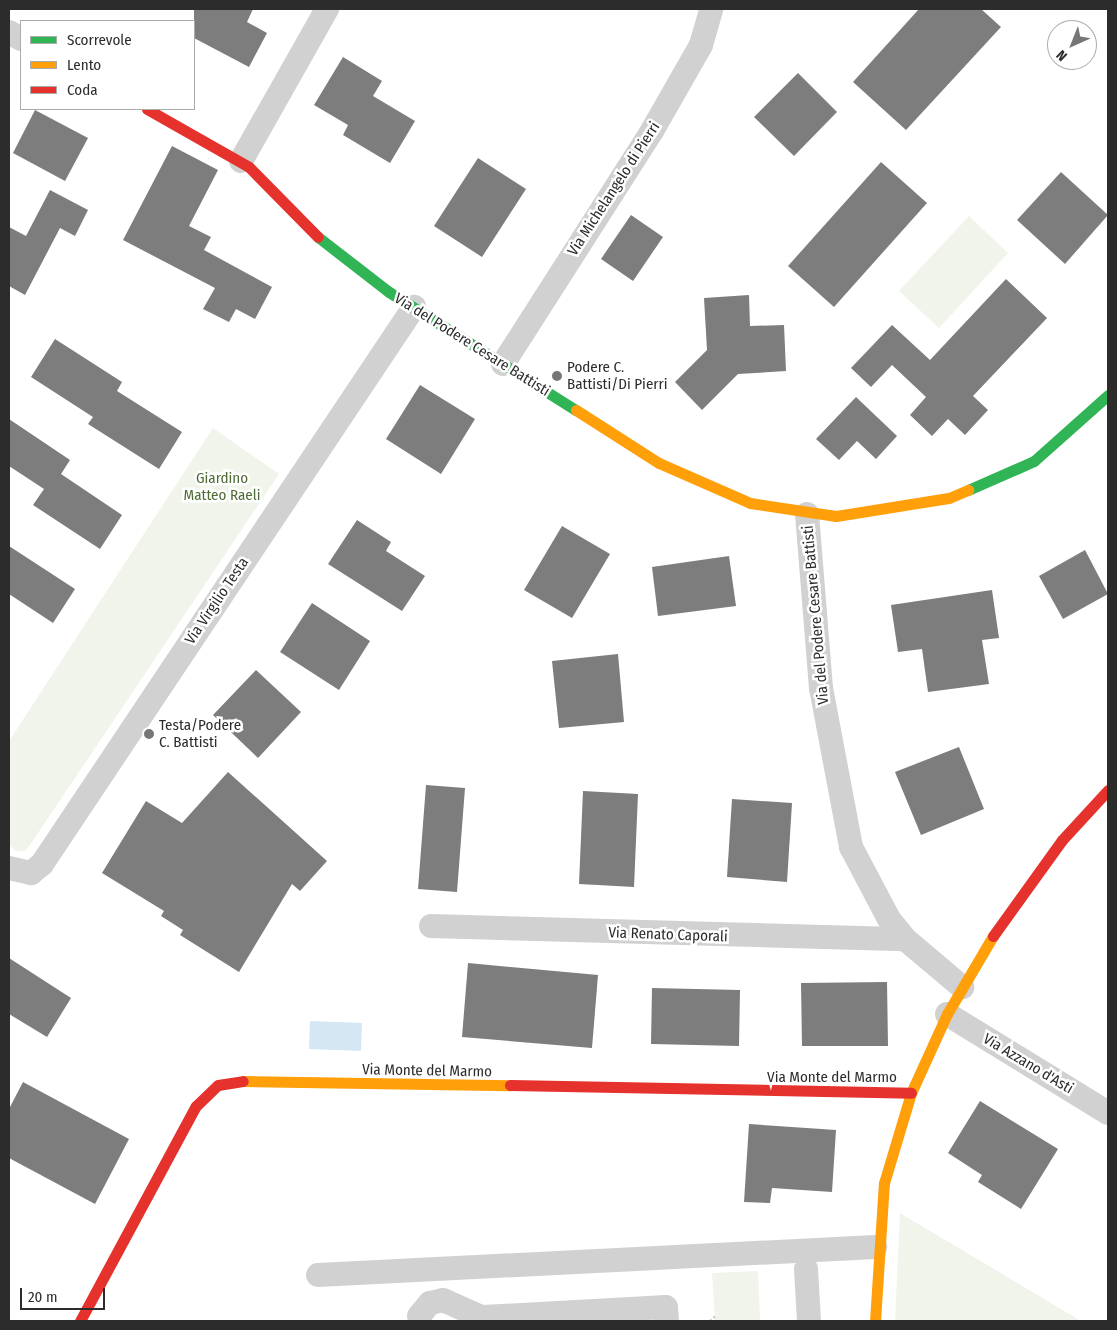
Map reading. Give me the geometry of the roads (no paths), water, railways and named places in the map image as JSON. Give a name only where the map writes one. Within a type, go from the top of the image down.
[{"type":"street","points":[[241,161],[327,9]]},
{"type":"street","name":"Via Michelangelo di Pierri","points":[[503,364],[656,123],[702,45],[711,9]]},
{"type":"street","name":"Via del Podere Cesare Battisti","points":[[149,110],[241,161],[329,248],[414,307],[693,481],[750,503],[807,514],[821,688],[844,822],[868,886],[905,939],[962,987]]},
{"type":"street","name":"Via Virgilio Testa","points":[[20,871],[50,853],[414,307]]},
{"type":"street","points":[[807,514],[880,513],[934,503],[980,487],[1054,447],[1108,395]]},
{"type":"street","name":"Via Monte del Marmo","points":[[876,1321],[875,1247],[884,1183],[911,1093],[947,1014],[1021,892],[1108,790]]},
{"type":"street","name":"Via Renato Caporali","points":[[431,926],[905,939]]},
{"type":"street","name":"Via Azzano d'Asti","points":[[947,1014],[1108,1113]]},
{"type":"street","name":"Via Monte del Marmo","points":[[80,1321],[183,1127],[196,1106],[218,1084],[247,1080],[911,1093]]},
{"type":"street","points":[[318,1274],[875,1247]]},
{"type":"street","points":[[806,1270],[809,1321]]},
{"type":"street","points":[[419,1316],[430,1303],[443,1300],[486,1319],[666,1307],[667,1321]]},
{"type":"water","points":[[310,1021],[362,1023],[361,1051],[309,1049]]},
{"type":"place","name":"Podere C. Battisti/Di Pierri","points":[[557,376]]},
{"type":"place","name":"Testa/Podere C. Battisti","points":[[149,734]]},
{"type":"park label","name":"Giardino Matteo Raeli","points":[[222,486]]}]
